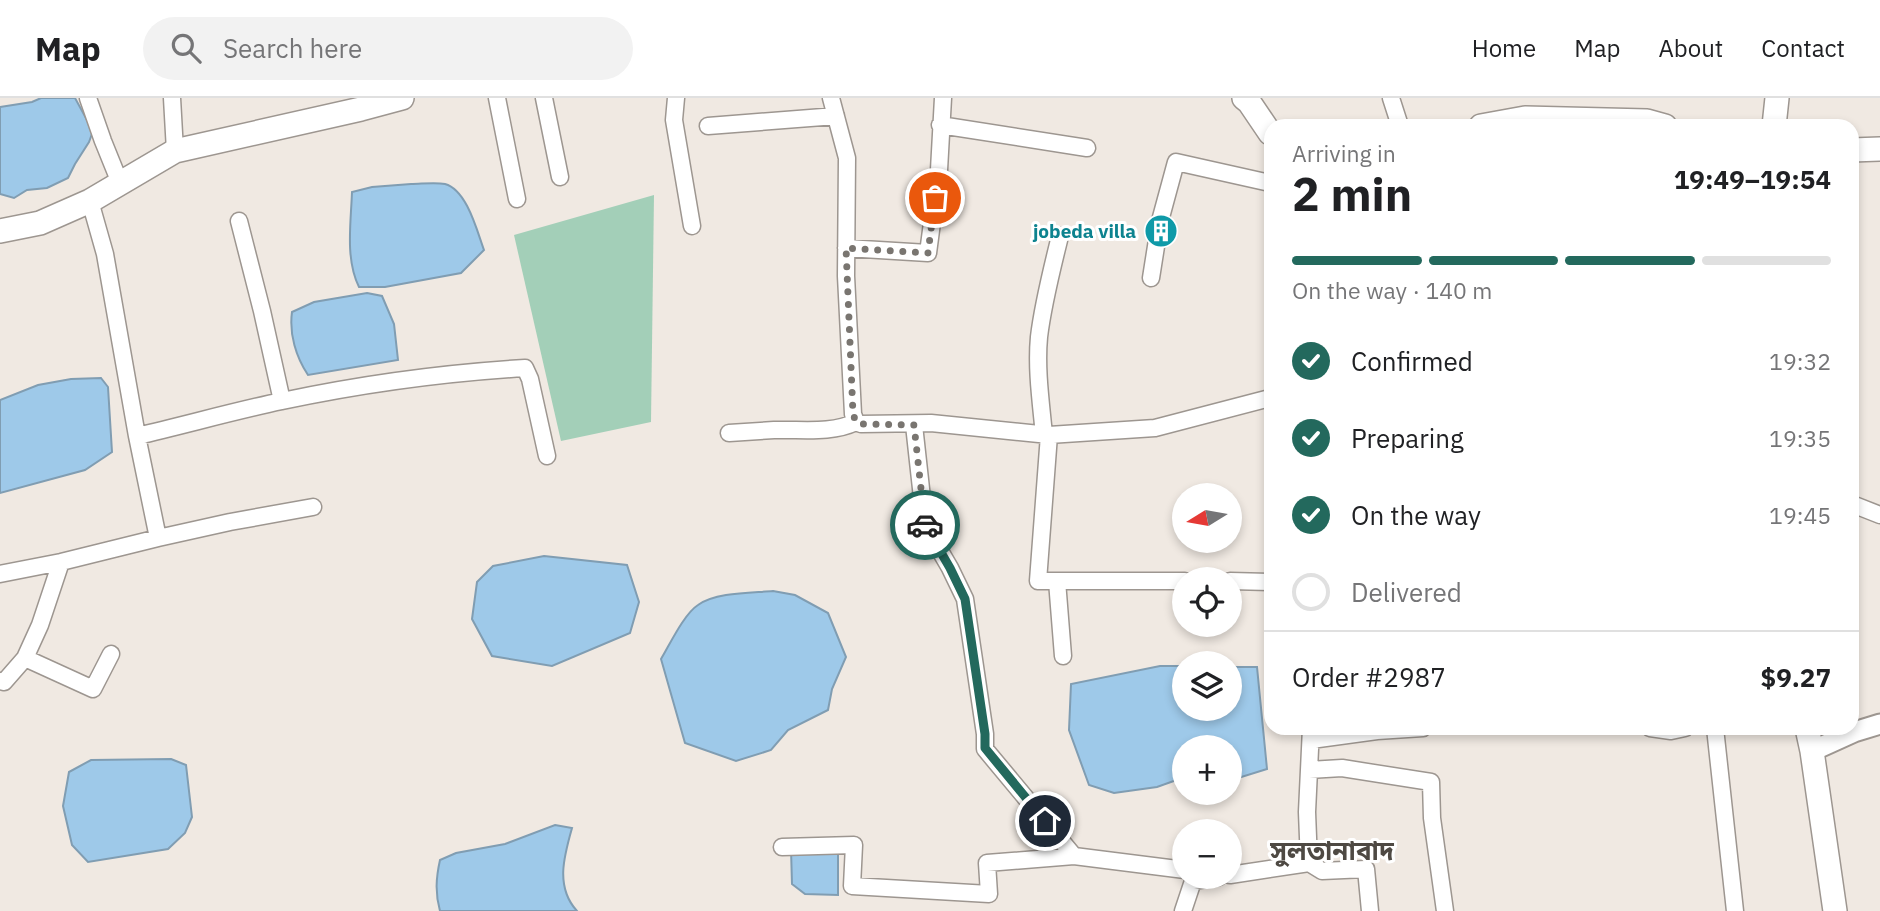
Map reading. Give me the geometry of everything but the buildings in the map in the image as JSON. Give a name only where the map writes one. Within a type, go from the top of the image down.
[{"type":"main road","points":[[0,231],[40,223],[90,201],[175,150],[359,104],[402,98]]},
{"type":"main road","points":[[1774,119],[1777,98]]},
{"type":"main road","points":[[1247,99],[1264,124]]},
{"type":"main road","points":[[1520,119],[1566,119]]},
{"type":"main road","points":[[1859,150],[1880,149]]},
{"type":"main road","points":[[1809,735],[1835,911]]},
{"type":"street","points":[[88,98],[120,183]]},
{"type":"street","points":[[172,98],[175,150]]},
{"type":"street","points":[[497,98],[517,199]]},
{"type":"street","points":[[544,98],[559,177]]},
{"type":"street","points":[[676,98],[674,120],[692,226]]},
{"type":"street","points":[[831,98],[847,158],[846,248],[853,414],[856,422]]},
{"type":"street","points":[[846,248],[928,253],[939,170],[943,98]]},
{"type":"street","points":[[1391,98],[1397,119]]},
{"type":"street","points":[[708,126],[836,116]]},
{"type":"street","points":[[940,125],[1087,148]]},
{"type":"street","points":[[1151,278],[1160,221],[1176,162],[1264,182]]},
{"type":"street","points":[[90,201],[105,254],[158,538]]},
{"type":"street","points":[[239,221],[282,401]]},
{"type":"street","points":[[1060,236],[1039,340],[1039,389],[1046,435],[1038,581],[1172,581]]},
{"type":"street","points":[[137,436],[282,401],[407,378],[525,368],[530,379],[547,456]]},
{"type":"street","points":[[729,433],[832,430],[856,422],[932,424],[1046,435],[1155,428],[1264,400]]},
{"type":"street","points":[[914,425],[925,526],[965,599],[985,748],[1074,856]]},
{"type":"street","points":[[0,574],[230,522],[313,507]]},
{"type":"street","points":[[1859,507],[1880,515]]},
{"type":"street","points":[[0,681],[4,681],[26,658],[61,562]]},
{"type":"street","points":[[1057,581],[1063,656]]},
{"type":"street","points":[[1242,581],[1264,582]]},
{"type":"street","points":[[26,658],[93,689],[111,654]]},
{"type":"street","points":[[1859,730],[1880,724]]},
{"type":"street","points":[[1309,863],[1307,812],[1311,735]]},
{"type":"street","points":[[1716,735],[1735,911]]},
{"type":"street","points":[[1812,751],[1847,735]]},
{"type":"street","points":[[1309,770],[1342,768],[1431,782],[1432,818],[1445,911]]},
{"type":"street","points":[[782,847],[854,845],[852,886],[989,894],[987,863],[1074,856],[1172,873]]},
{"type":"street","points":[[1242,873],[1309,863],[1322,872],[1366,869],[1370,911]]},
{"type":"street","points":[[1184,911],[1188,889]]},
{"type":"green space","points":[[654,195],[651,422],[561,441],[514,235]]},
{"type":"water","points":[[41,98],[75,98],[93,131],[89,142],[68,178],[47,188],[27,190],[14,198],[0,194],[0,107]]},
{"type":"water","points":[[441,183],[453,188],[470,212],[484,250],[461,273],[385,287],[359,287],[350,253],[352,192],[372,187]]},
{"type":"water","points":[[367,293],[382,296],[394,324],[398,360],[308,375],[294,345],[292,312],[314,302]]},
{"type":"water","points":[[101,378],[108,387],[112,452],[85,470],[0,493],[0,400],[38,385],[71,379]]},
{"type":"water","points":[[544,556],[627,565],[639,602],[630,633],[552,666],[492,656],[472,619],[477,582],[493,566]]},
{"type":"water","points":[[773,591],[795,595],[828,613],[846,657],[832,689],[828,710],[788,730],[771,750],[736,761],[685,743],[661,659],[673,638],[693,609],[706,601],[734,594]]},
{"type":"water","points":[[1160,666],[1172,666],[1172,721],[1242,721],[1242,667],[1257,667],[1267,769],[1242,777],[1242,735],[1172,735],[1172,782],[1157,787],[1114,793],[1089,785],[1069,730],[1071,684]]},
{"type":"water","points":[[171,759],[186,765],[192,817],[185,833],[168,849],[88,862],[72,845],[63,806],[69,772],[91,760]]},
{"type":"water","points":[[555,825],[572,828],[563,871],[566,892],[577,911],[440,911],[437,886],[440,860],[456,853],[505,844]]},
{"type":"water","points":[[838,848],[838,895],[805,894],[792,884],[791,849]]},
{"type":"way so far","points":[[925,525],[914,425],[861,424],[856,422],[853,414],[846,248],[928,253],[935,198]]},
{"type":"place","name":"jobeda villa","points":[[1161,231]]},
{"type":"district","name":"সুলতানাবাদ","points":[[1332,851]]},
{"type":"route","points":[[925,525],[965,599],[985,748],[1045,821]]}]
